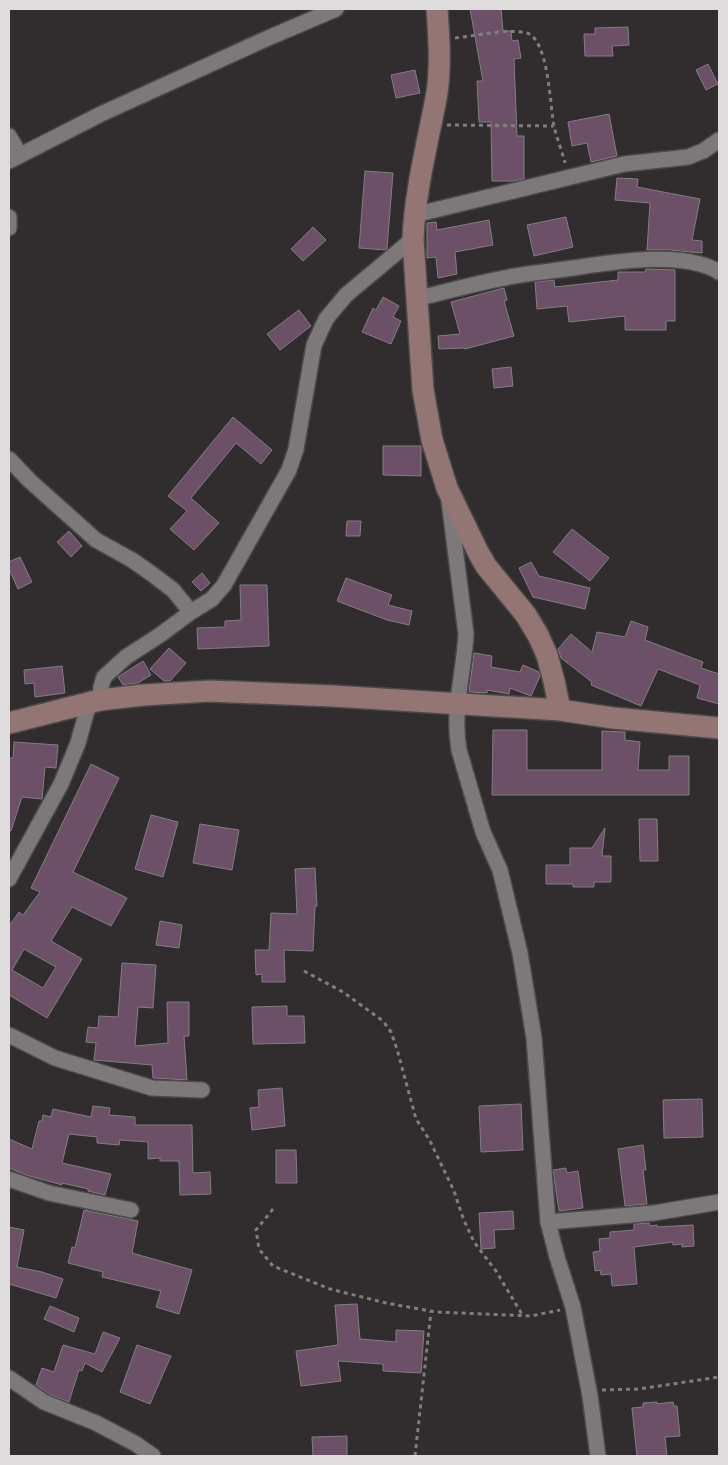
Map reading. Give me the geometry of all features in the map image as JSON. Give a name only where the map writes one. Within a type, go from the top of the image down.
[{"type":"street","points":[[9,136],[15,158],[101,114],[336,9]]},
{"type":"street","points":[[437,9],[440,58],[437,92],[429,125],[414,214],[413,240],[423,390],[432,440],[447,488],[463,524],[486,566],[526,615],[538,635],[547,654],[560,710]]},
{"type":"street","points":[[414,214],[624,164],[688,157],[703,151],[719,140]]},
{"type":"street","points":[[9,217],[9,228]]},
{"type":"street","points":[[9,879],[61,784],[104,677],[126,657],[212,599],[224,585],[289,470],[296,449],[314,345],[326,319],[346,295],[413,240]]},
{"type":"street","points":[[416,299],[510,276],[612,262],[675,259],[696,263],[719,272]]},
{"type":"street","points":[[9,459],[30,481],[96,540],[132,560],[152,574],[172,590],[191,612]]},
{"type":"street","points":[[447,488],[466,634],[457,704],[456,726],[459,750],[483,832],[500,870],[508,898],[526,984],[534,1038],[548,1222],[573,1307],[589,1390],[598,1456]]},
{"type":"street","points":[[9,723],[94,701],[143,695],[210,691],[333,696],[560,710],[612,718],[719,728]]},
{"type":"street","points":[[9,1035],[55,1058],[152,1088],[202,1090]]},
{"type":"street","points":[[9,1178],[49,1193],[131,1210]]},
{"type":"street","points":[[548,1222],[654,1213],[719,1202]]},
{"type":"street","points":[[9,1378],[44,1402],[96,1423],[136,1444],[153,1456]]},
{"type":"path","points":[[439,40],[510,31],[528,34],[537,41],[543,55],[554,126],[570,178]]},
{"type":"path","points":[[429,125],[554,126]]},
{"type":"path","points":[[304,971],[343,992],[383,1021],[390,1032],[397,1049],[416,1119],[429,1138],[454,1191],[474,1242],[496,1271],[523,1316]]},
{"type":"path","points":[[273,1209],[256,1230],[259,1250],[273,1266],[330,1289],[386,1303],[431,1311],[471,1315],[530,1316],[573,1307]]},
{"type":"path","points":[[416,1456],[431,1311]]},
{"type":"path","points":[[589,1390],[639,1389],[719,1378]]},
{"type":"building","points":[[470,9],[501,9],[503,31],[511,31],[512,41],[518,40],[521,58],[514,59],[517,136],[524,136],[524,179],[492,181],[491,122],[479,122],[477,81],[483,81]]},
{"type":"building","points":[[628,27],[629,45],[612,46],[613,56],[585,56],[584,34],[595,34],[595,28]]},
{"type":"building","points":[[708,64],[718,84],[706,90],[696,70]]},
{"type":"building","points":[[415,70],[420,93],[396,98],[391,75]]},
{"type":"building","points":[[609,114],[617,156],[591,162],[587,143],[572,146],[568,122]]},
{"type":"building","points":[[365,171],[393,173],[386,250],[359,248]]},
{"type":"building","points":[[617,178],[638,179],[637,187],[700,199],[692,240],[702,241],[702,253],[647,250],[650,203],[615,200]]},
{"type":"building","points":[[566,217],[573,247],[534,256],[527,225]]},
{"type":"building","points":[[489,220],[493,245],[455,252],[457,274],[438,278],[436,257],[427,258],[427,223],[436,222],[437,230]]},
{"type":"building","points":[[313,227],[326,240],[303,261],[291,249]]},
{"type":"building","points":[[646,269],[675,270],[675,321],[666,321],[666,330],[625,330],[625,316],[569,322],[567,306],[537,309],[535,282],[554,280],[555,287],[618,280],[618,272],[645,272]]},
{"type":"building","points":[[504,288],[507,300],[504,301],[514,336],[465,349],[439,349],[438,336],[460,334],[451,302]]},
{"type":"building","points":[[383,297],[399,306],[393,317],[401,321],[391,344],[362,332],[373,308],[376,310]]},
{"type":"building","points":[[299,310],[311,326],[280,350],[267,334]]},
{"type":"building","points":[[511,367],[513,386],[494,388],[492,369]]},
{"type":"building","points":[[233,417],[272,450],[261,464],[236,443],[191,498],[219,523],[194,550],[170,529],[187,511],[168,496]]},
{"type":"building","points":[[383,446],[421,446],[421,476],[383,475]]},
{"type":"building","points":[[347,521],[361,521],[360,536],[346,536]]},
{"type":"building","points":[[572,529],[609,558],[590,581],[553,552]]},
{"type":"building","points":[[69,531],[82,546],[71,557],[57,542]]},
{"type":"building","points":[[20,557],[32,582],[18,589],[9,569],[9,562]]},
{"type":"building","points":[[531,562],[539,576],[590,588],[585,609],[533,597],[519,568]]},
{"type":"building","points":[[202,573],[210,583],[201,591],[192,582]]},
{"type":"building","points":[[346,578],[392,595],[388,605],[412,611],[409,625],[387,620],[337,601]]},
{"type":"building","points":[[240,585],[267,585],[269,646],[198,649],[197,628],[225,627],[225,621],[241,620]]},
{"type":"building","points":[[631,621],[648,627],[645,640],[703,662],[701,668],[719,674],[719,704],[697,698],[700,685],[658,669],[641,706],[591,685],[592,682],[561,658],[558,649],[571,634],[592,652],[597,632],[625,637]]},
{"type":"building","points":[[169,648],[186,663],[170,681],[164,681],[150,669]]},
{"type":"building","points":[[474,653],[492,656],[491,667],[520,672],[523,665],[539,672],[540,676],[531,696],[510,688],[509,694],[487,690],[487,693],[469,692]]},
{"type":"building","points":[[143,661],[151,675],[138,683],[123,685],[118,677]]},
{"type":"building","points":[[62,666],[65,693],[35,697],[34,683],[25,684],[24,670]]},
{"type":"building","points":[[493,730],[527,730],[527,770],[602,770],[602,731],[625,732],[625,740],[640,742],[638,770],[669,770],[669,756],[689,756],[689,795],[492,795]]},
{"type":"building","points":[[14,742],[58,745],[56,768],[45,767],[42,799],[22,797],[11,831],[9,830],[9,758],[13,758]]},
{"type":"building","points":[[91,764],[119,778],[73,872],[127,898],[111,926],[72,907],[51,941],[82,959],[47,1018],[9,995],[9,926],[19,912],[23,915],[40,892],[31,888]],"holes":[[[24,949],[56,967],[43,988],[12,970]]]},
{"type":"building","points":[[151,815],[178,822],[163,877],[135,869]]},
{"type":"building","points":[[639,819],[657,819],[658,861],[640,861]]},
{"type":"building","points":[[200,824],[239,830],[232,870],[193,863]]},
{"type":"building","points":[[605,828],[602,856],[611,856],[611,882],[594,882],[594,887],[573,887],[573,884],[546,884],[546,865],[570,865],[570,848],[592,848]]},
{"type":"building","points":[[315,868],[317,906],[315,906],[313,951],[284,950],[285,982],[262,982],[262,974],[256,975],[255,950],[269,950],[271,913],[297,914],[295,869]]},
{"type":"building","points":[[160,921],[182,925],[179,948],[156,945]]},
{"type":"building","points":[[122,963],[156,965],[153,1008],[138,1007],[135,1046],[168,1043],[167,1002],[189,1002],[189,1036],[184,1036],[187,1080],[153,1078],[152,1065],[94,1060],[96,1043],[86,1042],[88,1027],[98,1028],[99,1016],[118,1017]]},
{"type":"building","points":[[287,1006],[287,1016],[304,1016],[305,1043],[253,1044],[252,1007]]},
{"type":"building","points":[[282,1088],[285,1126],[252,1130],[250,1108],[259,1107],[258,1090]]},
{"type":"building","points":[[702,1099],[703,1137],[664,1138],[663,1100]]},
{"type":"building","points":[[521,1104],[523,1150],[481,1152],[479,1106]]},
{"type":"building","points":[[93,1106],[110,1108],[109,1115],[135,1117],[135,1125],[192,1125],[193,1173],[210,1172],[211,1194],[180,1195],[179,1161],[160,1161],[160,1158],[148,1159],[148,1142],[120,1140],[119,1145],[97,1143],[97,1137],[69,1134],[62,1163],[111,1174],[105,1195],[88,1191],[88,1189],[62,1183],[62,1185],[26,1175],[9,1168],[9,1139],[32,1149],[39,1121],[42,1121],[43,1115],[51,1117],[53,1109],[91,1117]]},
{"type":"building","points":[[643,1145],[646,1170],[643,1170],[647,1204],[625,1206],[618,1149]]},
{"type":"building","points":[[276,1150],[296,1150],[297,1183],[276,1183]]},
{"type":"building","points":[[566,1168],[567,1173],[578,1171],[583,1208],[559,1211],[553,1170]]},
{"type":"building","points":[[84,1210],[138,1221],[132,1253],[192,1270],[179,1314],[156,1307],[161,1291],[102,1277],[103,1272],[68,1263],[72,1247],[75,1248]]},
{"type":"building","points":[[513,1211],[514,1229],[494,1230],[495,1248],[481,1249],[479,1213]]},
{"type":"building","points":[[649,1223],[650,1226],[657,1225],[657,1227],[693,1225],[694,1246],[682,1247],[682,1244],[673,1245],[673,1242],[634,1247],[637,1284],[612,1286],[611,1274],[601,1275],[600,1270],[595,1271],[593,1252],[600,1251],[599,1239],[610,1238],[610,1232],[634,1230],[634,1224]]},
{"type":"building","points":[[9,1227],[24,1230],[17,1267],[63,1279],[56,1298],[9,1284]]},
{"type":"building","points":[[357,1304],[360,1339],[396,1342],[396,1330],[424,1331],[421,1373],[383,1371],[383,1364],[338,1361],[341,1381],[301,1386],[296,1351],[338,1345],[335,1305]]},
{"type":"building","points":[[50,1306],[79,1318],[74,1332],[44,1319]]},
{"type":"building","points":[[103,1332],[120,1338],[102,1372],[85,1363],[82,1371],[79,1370],[69,1402],[48,1394],[36,1385],[42,1368],[54,1372],[63,1345],[95,1354]]},
{"type":"building","points":[[137,1345],[171,1356],[150,1404],[120,1392]]},
{"type":"building","points":[[657,1402],[657,1404],[673,1402],[674,1406],[677,1406],[680,1436],[665,1437],[667,1456],[637,1456],[632,1408],[643,1407],[643,1403]]},
{"type":"building","points":[[347,1436],[347,1456],[313,1456],[312,1437]]}]
